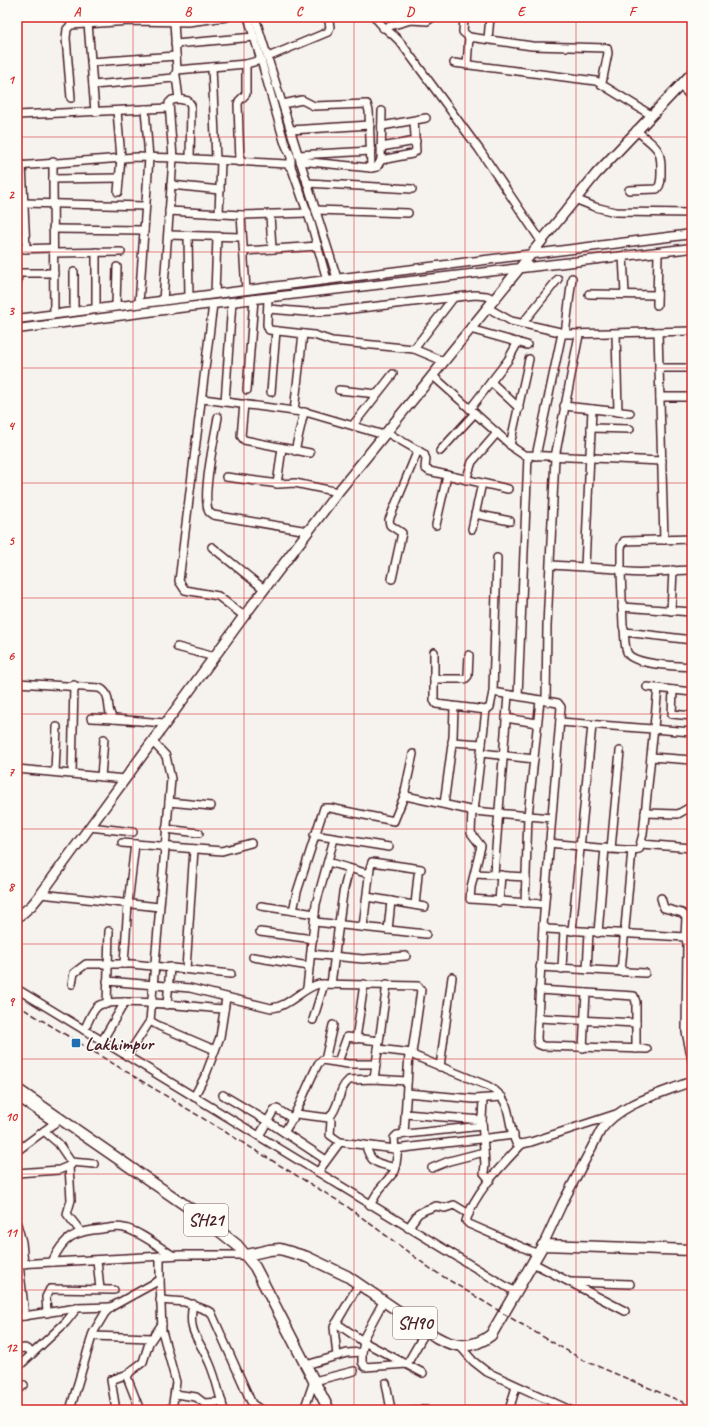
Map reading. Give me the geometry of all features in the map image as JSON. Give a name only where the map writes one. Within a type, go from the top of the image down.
[{"type":"main road","points":[[17,918],[32,905],[41,894],[244,616],[338,492],[576,199],[636,130],[692,73]]},
{"type":"main road","name":"SH21","points":[[17,1089],[57,1121],[198,1214],[222,1232],[247,1255],[262,1279],[329,1410]]},
{"type":"main road","points":[[540,1249],[692,1250]]},
{"type":"main road","name":"SH90","points":[[247,1255],[269,1250],[291,1252],[328,1267],[359,1284],[426,1331],[448,1343],[460,1346],[477,1344],[491,1335],[540,1249]]},
{"type":"street","points":[[71,98],[67,29],[71,25],[130,21],[188,22],[227,17]]},
{"type":"street","points":[[248,17],[254,37],[265,59],[283,104],[337,278]]},
{"type":"street","points":[[255,17],[284,141],[291,157],[291,167],[308,213],[327,280]]},
{"type":"street","points":[[93,85],[171,80],[176,73],[212,67],[246,64],[265,59],[328,32],[330,27],[328,17]]},
{"type":"street","points":[[375,17],[383,28],[394,35],[401,43],[475,144],[541,241]]},
{"type":"street","points":[[383,28],[410,20],[427,21],[433,17]]},
{"type":"street","points":[[464,17],[464,32],[469,37],[532,46],[607,48],[608,53],[602,84]]},
{"type":"street","points":[[488,40],[490,17]]},
{"type":"street","points":[[174,22],[176,73],[179,99]]},
{"type":"street","points":[[88,23],[95,112]]},
{"type":"street","points":[[175,44],[254,37]]},
{"type":"street","points":[[467,65],[469,37]]},
{"type":"street","points":[[91,62],[176,56]]},
{"type":"street","points":[[454,63],[589,79],[602,84],[651,115]]},
{"type":"street","points":[[240,162],[238,104],[246,94],[246,64]]},
{"type":"street","points":[[212,67],[219,161],[219,214]]},
{"type":"street","points":[[680,85],[692,98]]},
{"type":"street","points":[[163,301],[173,158],[169,108],[170,100],[179,99],[188,101],[191,105],[190,159]]},
{"type":"street","points":[[283,104],[302,100],[314,106],[365,103],[368,106],[370,124],[372,168]]},
{"type":"street","points":[[17,115],[169,108]]},
{"type":"street","points":[[139,304],[149,158],[146,109]]},
{"type":"street","points":[[117,111],[121,158],[118,192]]},
{"type":"street","points":[[299,158],[372,168],[379,166],[382,147],[382,111]]},
{"type":"street","points":[[382,126],[426,118]]},
{"type":"street","points":[[381,160],[412,154],[416,151],[414,120]]},
{"type":"street","points":[[291,130],[370,124]]},
{"type":"street","points":[[629,190],[657,189],[661,183],[661,154],[636,130]]},
{"type":"street","points":[[382,147],[416,141]]},
{"type":"street","points":[[299,158],[371,151]]},
{"type":"street","points":[[26,249],[24,203],[19,165],[121,158],[173,158],[287,164],[291,167]]},
{"type":"street","points":[[53,162],[54,314]]},
{"type":"street","points":[[53,179],[119,178]]},
{"type":"street","points":[[307,182],[412,189]]},
{"type":"street","points":[[171,185],[220,190]]},
{"type":"street","points":[[576,199],[595,207],[615,212],[692,213]]},
{"type":"street","points":[[24,203],[146,206]]},
{"type":"street","points":[[316,210],[408,213]]},
{"type":"street","points":[[169,211],[241,216],[308,213]]},
{"type":"street","points":[[270,214],[272,249]]},
{"type":"street","points":[[241,216],[246,290]]},
{"type":"street","points":[[53,229],[144,230]]},
{"type":"street","points":[[17,319],[692,234]]},
{"type":"street","points":[[168,235],[242,237]]},
{"type":"street","points":[[188,236],[189,297]]},
{"type":"street","points":[[216,294],[217,237]]},
{"type":"street","points":[[244,251],[318,246]]},
{"type":"street","points":[[17,329],[254,299],[692,248]]},
{"type":"street","points":[[17,249],[121,252]]},
{"type":"street","points":[[96,252],[96,309]]},
{"type":"street","points":[[657,305],[658,252]]},
{"type":"street","points":[[623,256],[625,294]]},
{"type":"street","points":[[116,306],[117,267]]},
{"type":"street","points":[[74,272],[74,312]]},
{"type":"street","points":[[17,284],[18,273],[54,273]]},
{"type":"street","points":[[536,456],[564,333],[572,278]]},
{"type":"street","points":[[522,324],[558,279]]},
{"type":"street","points":[[589,294],[658,295]]},
{"type":"street","points":[[268,309],[306,312],[334,311],[482,295],[495,300]]},
{"type":"street","points":[[414,349],[454,297]]},
{"type":"street","points":[[268,298],[267,328],[276,331],[314,335],[332,342],[414,349],[443,361]]},
{"type":"street","points":[[248,390],[254,299]]},
{"type":"street","points":[[225,402],[232,302]]},
{"type":"street","points":[[213,304],[203,399],[179,581],[185,590],[218,596],[244,616]]},
{"type":"street","points":[[488,308],[511,321],[579,335],[692,331]]},
{"type":"street","points":[[470,329],[527,344]]},
{"type":"street","points":[[271,392],[276,331]]},
{"type":"street","points":[[658,332],[664,540]]},
{"type":"street","points":[[294,411],[303,334]]},
{"type":"street","points":[[616,334],[618,412]]},
{"type":"street","points":[[525,903],[528,816],[537,723],[543,701],[551,565],[555,457],[579,335]]},
{"type":"street","points":[[440,451],[473,411],[491,382],[511,356],[518,342]]},
{"type":"street","points":[[510,445],[529,359]]},
{"type":"street","points":[[659,368],[692,368]]},
{"type":"street","points":[[353,425],[393,374]]},
{"type":"street","points":[[432,376],[510,445],[520,453],[528,456],[662,461]]},
{"type":"street","points":[[491,382],[519,408]]},
{"type":"street","points":[[338,390],[377,394]]},
{"type":"street","points":[[660,397],[692,397]]},
{"type":"street","points":[[203,399],[304,412],[385,434],[426,455],[426,470],[508,489]]},
{"type":"street","points":[[244,404],[242,438],[248,441],[310,453]]},
{"type":"street","points":[[564,406],[630,413]]},
{"type":"street","points":[[585,567],[592,409]]},
{"type":"street","points":[[295,450],[304,412]]},
{"type":"street","points":[[218,417],[206,505],[209,512],[213,515],[308,531]]},
{"type":"street","points":[[591,428],[630,429]]},
{"type":"street","points":[[466,480],[472,462],[497,433]]},
{"type":"street","points":[[277,484],[282,448]]},
{"type":"street","points":[[392,579],[402,533],[390,525],[389,520],[418,450]]},
{"type":"street","points":[[518,696],[528,456]]},
{"type":"street","points":[[436,525],[447,476]]},
{"type":"street","points":[[226,477],[277,484],[295,483],[338,492]]},
{"type":"street","points":[[472,529],[482,483]]},
{"type":"street","points":[[475,514],[510,521]]},
{"type":"street","points":[[692,539],[624,541],[621,547],[621,566],[619,570],[626,650],[631,657],[652,663],[692,667]]},
{"type":"street","points":[[212,547],[264,589]]},
{"type":"street","points":[[497,558],[493,692],[490,707],[486,710],[471,833],[481,846],[470,900],[544,904]]},
{"type":"street","points":[[551,565],[619,570],[692,570]]},
{"type":"street","points":[[671,611],[673,570]]},
{"type":"street","points":[[622,607],[692,612]]},
{"type":"street","points":[[624,629],[630,634],[692,640]]},
{"type":"street","points":[[178,647],[215,657]]},
{"type":"street","points":[[434,652],[434,702],[438,705],[486,710]]},
{"type":"street","points":[[434,678],[463,680],[467,678],[469,655]]},
{"type":"street","points":[[17,683],[91,686],[104,690],[108,696],[110,714],[114,719]]},
{"type":"street","points":[[72,773],[74,685]]},
{"type":"street","points":[[647,687],[692,692]]},
{"type":"street","points":[[549,843],[632,850],[640,849],[658,688]]},
{"type":"street","points":[[673,690],[672,714],[692,716]]},
{"type":"street","points":[[493,692],[560,705],[560,722],[542,925],[537,1040],[541,1046],[647,1049]]},
{"type":"street","points":[[499,902],[497,875],[498,812],[508,695]]},
{"type":"street","points":[[444,804],[452,742],[454,707]]},
{"type":"street","points":[[91,718],[165,723]]},
{"type":"street","points":[[506,718],[537,723]]},
{"type":"street","points":[[560,722],[692,732]]},
{"type":"street","points":[[562,968],[580,846],[592,725]]},
{"type":"street","points":[[54,772],[57,727]]},
{"type":"street","points":[[101,777],[104,739]]},
{"type":"street","points":[[127,1056],[150,1021],[171,779],[169,763],[162,750],[152,741]]},
{"type":"street","points":[[452,742],[482,744]]},
{"type":"street","points":[[598,933],[620,751]]},
{"type":"street","points":[[481,753],[534,759]]},
{"type":"street","points":[[293,911],[322,811],[326,807],[394,821],[405,794],[413,754]]},
{"type":"street","points":[[651,757],[692,760]]},
{"type":"street","points":[[17,769],[125,779]]},
{"type":"street","points":[[405,794],[406,796],[473,811],[498,812],[551,818]]},
{"type":"street","points":[[169,802],[211,806]]},
{"type":"street","points":[[645,813],[678,814],[692,806]]},
{"type":"street","points":[[90,827],[133,832]]},
{"type":"street","points":[[166,829],[198,832]]},
{"type":"street","points":[[314,835],[388,848]]},
{"type":"street","points":[[307,988],[318,896],[334,839]]},
{"type":"street","points":[[122,843],[222,851],[251,843]]},
{"type":"street","points":[[124,964],[128,904],[135,844]]},
{"type":"street","points":[[641,844],[692,848]]},
{"type":"street","points":[[186,969],[194,849]]},
{"type":"street","points":[[621,972],[632,850]]},
{"type":"street","points":[[328,862],[369,874]]},
{"type":"street","points":[[363,928],[369,874],[371,864],[375,862],[420,872],[415,905]]},
{"type":"street","points":[[313,1020],[327,984],[335,957],[342,898],[349,869]]},
{"type":"street","points":[[475,874],[526,877]]},
{"type":"street","points":[[41,894],[159,907]]},
{"type":"street","points":[[366,897],[425,907]]},
{"type":"street","points":[[661,898],[664,908],[682,913],[686,917],[685,937],[689,963],[689,1024],[686,1039],[692,1060]]},
{"type":"street","points":[[388,930],[391,901]]},
{"type":"street","points":[[261,906],[315,914]]},
{"type":"street","points":[[314,922],[426,934]]},
{"type":"street","points":[[542,925],[547,928],[568,931],[685,937]]},
{"type":"street","points":[[107,1004],[109,931]]},
{"type":"street","points":[[260,932],[313,939]]},
{"type":"street","points":[[587,970],[589,932]]},
{"type":"street","points":[[311,954],[372,959],[406,956]]},
{"type":"street","points":[[253,957],[309,966]]},
{"type":"street","points":[[72,984],[74,973],[83,965],[124,964],[170,967],[231,974]]},
{"type":"street","points":[[167,1005],[170,967]]},
{"type":"street","points":[[540,967],[645,973]]},
{"type":"street","points":[[440,1067],[452,977]]},
{"type":"street","points":[[107,981],[152,986],[190,988],[267,1007],[277,1007],[307,988],[327,984],[387,984],[418,986],[421,990],[410,1053],[404,1134]]},
{"type":"street","points":[[356,1039],[364,984]]},
{"type":"street","points":[[374,1079],[387,984]]},
{"type":"street","points":[[17,989],[370,1205],[516,1292]]},
{"type":"street","points":[[539,990],[634,996],[636,1002],[636,1049]]},
{"type":"street","points":[[583,1048],[586,993]]},
{"type":"street","points":[[194,1097],[220,1038],[226,998]]},
{"type":"street","points":[[102,1041],[125,1002]]},
{"type":"street","points":[[84,1030],[98,1005],[125,1002],[224,1009]]},
{"type":"street","points":[[538,1018],[636,1023]]},
{"type":"street","points":[[150,1021],[158,1026],[215,1050]]},
{"type":"street","points":[[324,1060],[333,1025]]},
{"type":"street","points":[[338,1062],[345,1038],[347,1037],[410,1053],[440,1067],[488,1086],[502,1097],[510,1112],[516,1143],[522,1144],[616,1114],[641,1102],[691,1085]]},
{"type":"street","points":[[284,1132],[295,1117],[303,1094],[318,1064],[324,1060],[357,1064],[376,1064]]},
{"type":"street","points":[[329,1118],[336,1109],[341,1089],[346,1082],[352,1080],[374,1079],[407,1081]]},
{"type":"street","points":[[407,1093],[483,1099],[502,1097]]},
{"type":"street","points":[[223,1095],[267,1121],[326,1160]]},
{"type":"street","points":[[17,1097],[57,1121],[17,1151]]},
{"type":"street","points":[[483,1099],[482,1139],[484,1152],[484,1173],[490,1180]]},
{"type":"street","points":[[258,1136],[272,1112],[277,1109],[295,1117],[329,1118]]},
{"type":"street","points":[[405,1114],[482,1123]]},
{"type":"street","points":[[522,1144],[502,1164],[490,1180],[466,1221],[469,1224],[540,1249],[601,1130],[616,1114]]},
{"type":"street","points":[[329,1118],[332,1121],[330,1135],[340,1142],[397,1149],[514,1135]]},
{"type":"street","points":[[370,1205],[396,1168],[397,1149],[394,1138],[397,1135],[482,1123]]},
{"type":"street","points":[[44,1131],[58,1143],[71,1165],[71,1200],[68,1214],[81,1232]]},
{"type":"street","points":[[318,1172],[340,1142]]},
{"type":"street","points":[[366,1146],[371,1160],[396,1168]]},
{"type":"street","points":[[432,1168],[449,1161],[484,1152]]},
{"type":"street","points":[[17,1173],[59,1170],[71,1165],[94,1164]]},
{"type":"street","points":[[408,1228],[422,1211],[436,1206],[445,1208],[454,1205],[469,1214]]},
{"type":"street","points":[[17,1224],[22,1242],[20,1264],[25,1316]]},
{"type":"street","points":[[52,1262],[57,1251],[64,1242],[81,1232],[123,1228],[172,1255]]},
{"type":"street","points":[[20,1264],[172,1255],[247,1255]]},
{"type":"street","points":[[160,1256],[160,1300],[162,1324],[165,1344],[176,1382],[172,1410]]},
{"type":"street","points":[[97,1260],[100,1289]]},
{"type":"street","points":[[533,1263],[625,1312]]},
{"type":"street","points":[[70,1410],[92,1336],[99,1322],[111,1307],[160,1280]]},
{"type":"street","points":[[570,1282],[630,1284]]},
{"type":"street","points":[[337,1356],[333,1332],[336,1323],[359,1284]]},
{"type":"street","points":[[46,1313],[46,1297],[50,1289],[114,1290]]},
{"type":"street","points":[[160,1300],[175,1300],[193,1304],[208,1310],[214,1315],[252,1404],[261,1410]]},
{"type":"street","points":[[383,1302],[363,1341],[362,1362],[365,1367],[407,1364]]},
{"type":"street","points":[[193,1304],[190,1315],[191,1328],[209,1361],[224,1410]]},
{"type":"street","points":[[17,1317],[77,1308],[111,1307]]},
{"type":"street","points":[[17,1368],[66,1322],[77,1308]]},
{"type":"street","points":[[336,1323],[363,1341],[423,1373]]},
{"type":"street","points":[[116,1410],[111,1380],[128,1374],[143,1362],[152,1338],[162,1324]]},
{"type":"street","points":[[407,1364],[426,1331]]},
{"type":"street","points":[[92,1336],[152,1338]]},
{"type":"street","points":[[460,1346],[480,1367],[516,1387],[570,1410]]},
{"type":"street","points":[[17,1349],[28,1348],[33,1353]]},
{"type":"street","points":[[306,1364],[337,1356],[362,1352]]},
{"type":"street","points":[[304,1410],[314,1381],[354,1371]]},
{"type":"street","points":[[128,1374],[128,1380],[140,1410]]},
{"type":"street","points":[[386,1383],[391,1410]]},
{"type":"street","points":[[17,1391],[24,1385]]},
{"type":"street","points":[[509,1410],[516,1387]]},
{"type":"street","points":[[175,1394],[196,1397],[204,1403],[222,1402]]},
{"type":"street","points":[[414,1410],[426,1410]]},
{"type":"railway","points":[[17,1005],[345,1205],[431,1269],[504,1314],[583,1360],[692,1406]]},
{"type":"place","name":"Lakhimpur","points":[[76,1043]]}]
